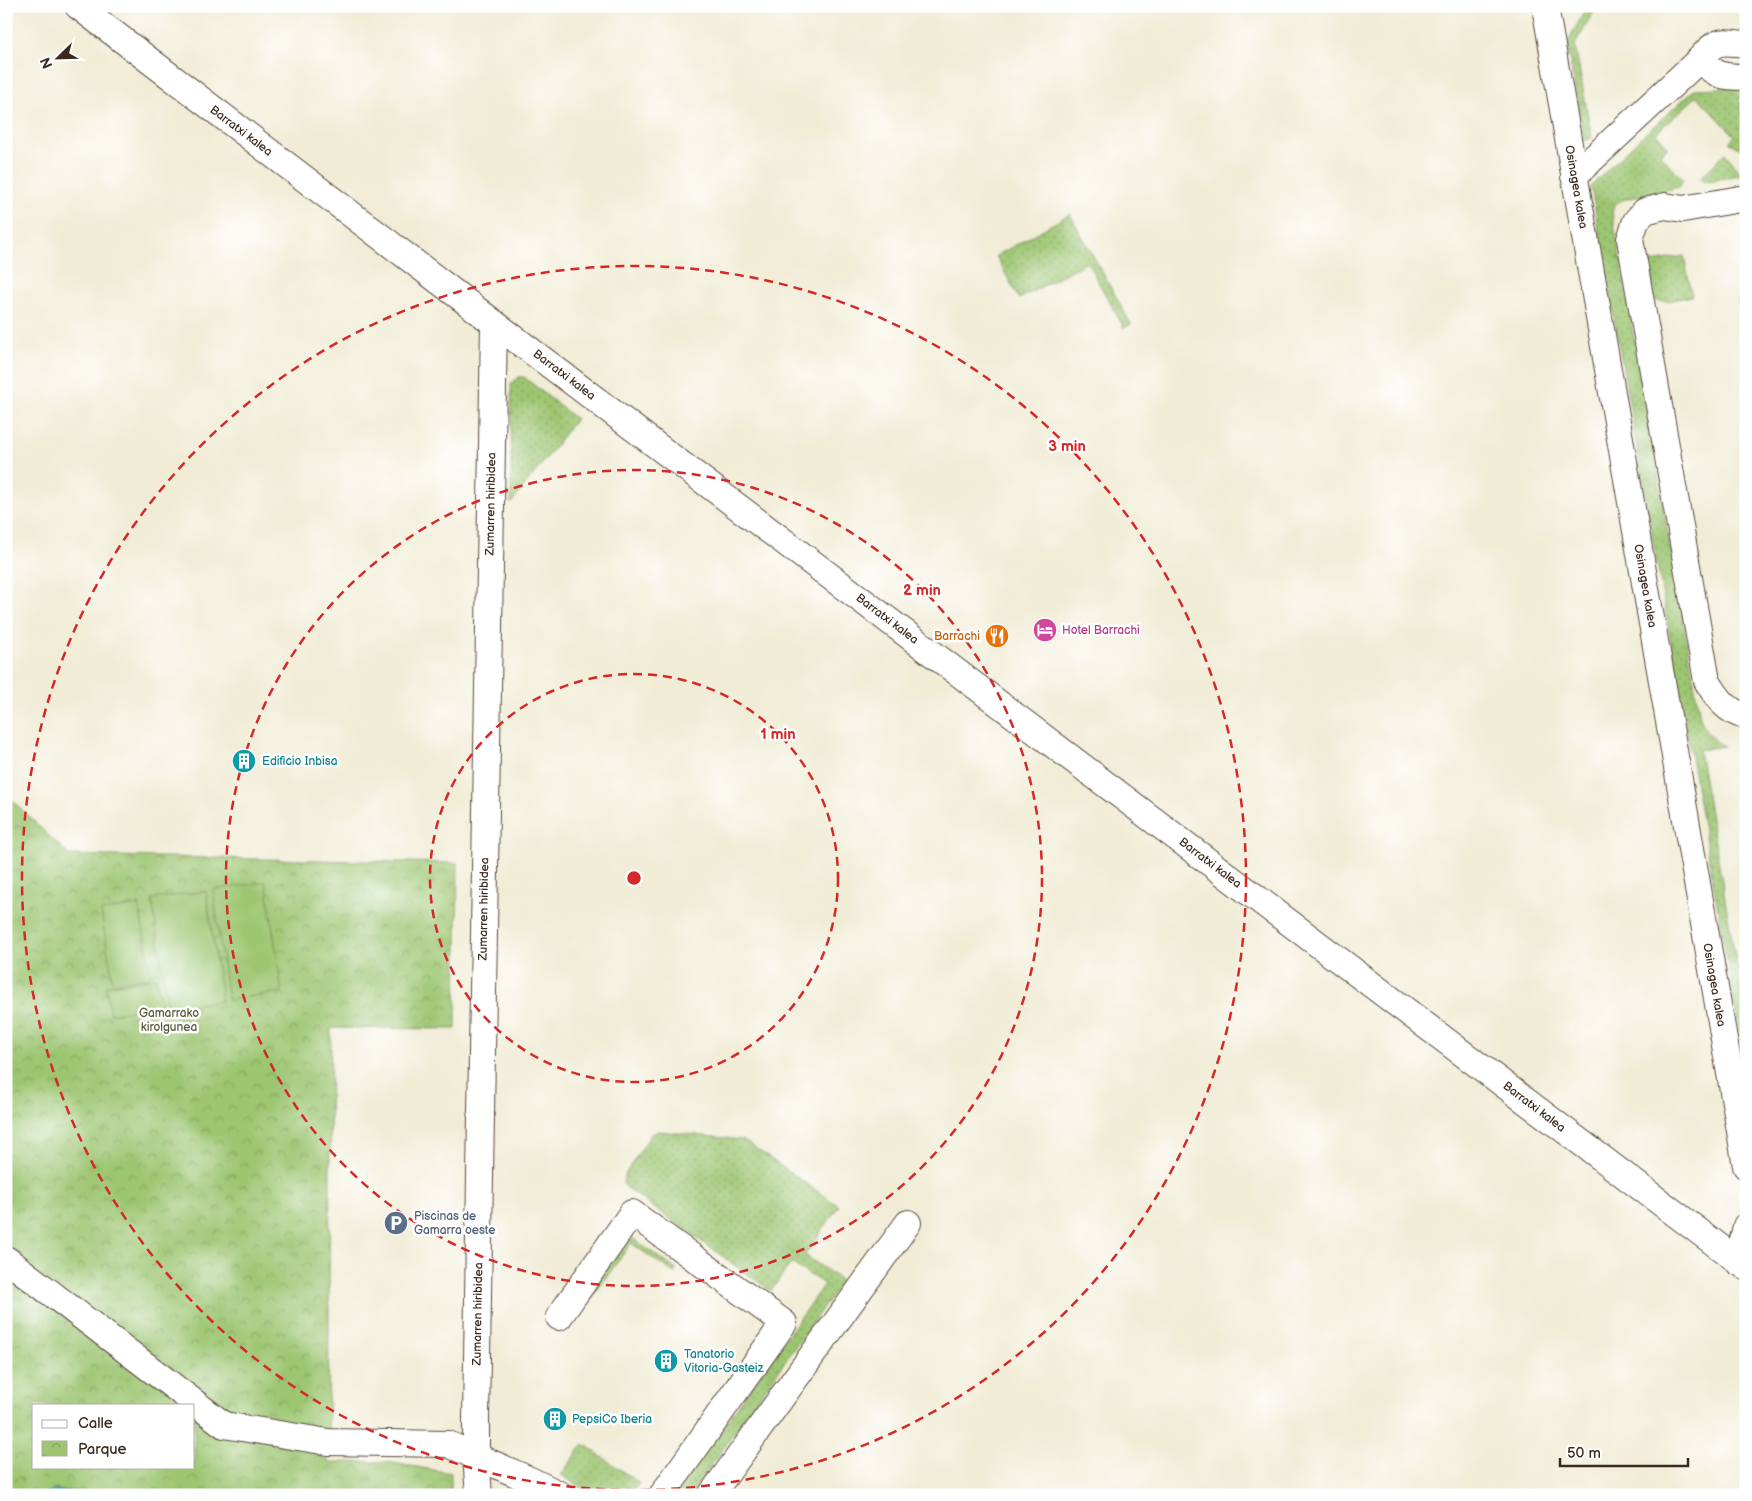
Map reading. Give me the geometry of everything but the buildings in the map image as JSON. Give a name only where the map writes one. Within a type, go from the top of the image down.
[{"type":"street","name":"Barratxi kalea","points":[[78,6],[494,323],[1742,1264]]},
{"type":"street","name":"Osinagea kalea","points":[[1545,6],[1746,1166]]},
{"type":"street","points":[[1574,176],[1699,60],[1711,45],[1721,42],[1746,44]]},
{"type":"street","points":[[1699,60],[1712,71],[1724,77],[1746,77]]},
{"type":"street","points":[[1665,206],[1679,192],[1746,182]]},
{"type":"street","points":[[1746,198],[1683,209],[1665,206],[1645,211],[1636,221],[1630,239],[1707,681],[1721,703],[1737,714],[1746,716]]},
{"type":"street","name":"Zumarren hiribidea","points":[[479,1495],[476,1457],[494,323]]},
{"type":"street","points":[[559,1317],[632,1213],[784,1324],[662,1495]]},
{"type":"street","points":[[711,1495],[908,1224]]},
{"type":"street","points":[[1742,1264],[1746,1226]]},
{"type":"street","points":[[6,1259],[224,1425],[328,1442],[448,1444],[561,1495]]},
{"type":"green space","points":[[1587,6],[1594,6],[1595,10],[1575,45],[1592,138],[1584,141],[1567,44]]},
{"type":"green space","points":[[1746,87],[1746,97],[1739,98],[1746,133],[1746,152],[1729,142],[1735,136],[1697,96],[1656,133],[1668,147],[1660,155],[1683,179],[1679,187],[1622,200],[1615,204],[1612,212],[1700,717],[1709,734],[1724,746],[1699,750],[1746,1019],[1746,1070],[1591,186],[1637,141],[1695,89]]},
{"type":"green space","points":[[1725,153],[1742,174],[1703,182],[1701,177]]},
{"type":"green space","points":[[1070,214],[1131,324],[1124,328],[1087,262],[1019,299],[996,256]]},
{"type":"green space","points":[[1684,256],[1692,296],[1668,301],[1656,301],[1652,298],[1647,263]]},
{"type":"green space","points":[[1746,299],[1746,345],[1738,300]]},
{"type":"green space","points":[[519,377],[524,377],[576,419],[511,504],[511,384]]},
{"type":"green space","name":"Gamarrako kirolgunea","points":[[6,793],[69,855],[458,863],[456,1029],[331,1028],[328,1462],[388,1462],[451,1473],[451,1495],[114,1495],[53,1490],[44,1495],[6,1495]]},
{"type":"green space","points":[[266,882],[282,992],[228,1000],[213,890]]},
{"type":"green space","points":[[206,891],[222,1001],[168,1008],[152,899]]},
{"type":"green space","points":[[139,905],[151,977],[113,983],[101,911]]},
{"type":"green space","points":[[156,978],[161,1006],[110,1014],[106,986]]},
{"type":"green space","points":[[659,1131],[743,1140],[839,1206],[805,1255],[842,1281],[690,1495],[675,1495],[824,1284],[791,1263],[771,1291],[625,1187],[623,1181],[626,1173],[651,1134]]},
{"type":"green space","points":[[628,1235],[677,1270],[674,1273],[631,1243],[586,1306],[582,1302]]},
{"type":"green space","points":[[584,1444],[639,1483],[630,1495],[593,1495],[561,1475]]},
{"type":"water","points":[[53,1490],[114,1495],[44,1495]]},
{"type":"place","name":"Hotel Barrachi","points":[[1045,630]]},
{"type":"place","name":"Barrachi","points":[[997,636]]},
{"type":"place","name":"Edificio Inbisa","points":[[244,761]]},
{"type":"place","name":"Piscinas de Gamarra oeste","points":[[396,1223]]},
{"type":"place","name":"Tanatorio Vitoria-Gasteiz","points":[[666,1361]]},
{"type":"place","name":"PepsiCo Iberia","points":[[555,1419]]}]
